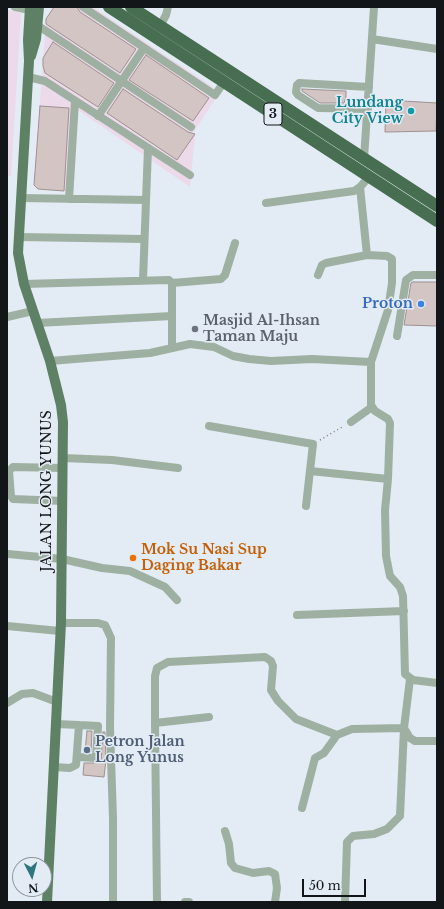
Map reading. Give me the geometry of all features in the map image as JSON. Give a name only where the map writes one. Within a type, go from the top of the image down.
[{"type":"highway","name":"3","points":[[109,7],[437,221]]},
{"type":"highway","name":"3","points":[[131,7],[141,10],[160,26],[437,206]]},
{"type":"main road","name":"JALAN LONG YUNUS","points":[[33,8],[37,25],[36,39],[30,61],[28,78],[18,253],[24,284],[50,361],[60,405],[63,463],[60,627],[47,902]]},
{"type":"main road","name":"JALAN LONG YUNUS","points":[[30,61],[28,40],[33,8]]},
{"type":"street","points":[[15,7],[33,8]]},
{"type":"street","points":[[83,7],[215,95],[224,82]]},
{"type":"street","points":[[160,26],[166,15],[168,7]]},
{"type":"street","points":[[364,159],[374,7]]},
{"type":"street","points":[[37,25],[191,127]]},
{"type":"street","points":[[372,39],[437,49]]},
{"type":"street","points":[[98,116],[144,48]]},
{"type":"street","points":[[28,78],[45,81],[190,175]]},
{"type":"street","points":[[368,109],[318,108],[298,95],[296,92],[297,85],[299,83],[369,87]]},
{"type":"street","points":[[69,199],[75,101]]},
{"type":"street","points":[[143,280],[148,148]]},
{"type":"street","points":[[266,203],[354,191],[369,177]]},
{"type":"street","points":[[360,187],[367,255]]},
{"type":"street","points":[[21,198],[146,200]]},
{"type":"street","points":[[19,237],[144,239]]},
{"type":"street","points":[[24,284],[167,279],[172,283],[221,279],[224,275],[235,243]]},
{"type":"street","points":[[318,275],[322,265],[326,263],[367,255],[387,256],[392,261],[392,283],[388,310],[371,362],[370,402],[372,407],[388,419],[390,423],[388,479],[385,510],[386,556],[390,576],[400,587],[402,592],[404,611],[405,671],[410,679],[404,728],[400,816],[387,829],[374,834],[353,836],[347,842],[345,902]]},
{"type":"street","points":[[397,336],[406,280],[414,275],[437,275]]},
{"type":"street","points":[[172,283],[172,348]]},
{"type":"street","points":[[7,317],[33,311]]},
{"type":"street","points":[[37,323],[172,316]]},
{"type":"street","points":[[50,361],[150,353],[193,344],[214,347],[233,356],[249,359],[271,361],[312,359],[371,362]]},
{"type":"street","points":[[351,422],[372,407]]},
{"type":"street","points":[[209,426],[313,444],[306,506]]},
{"type":"street","points":[[63,501],[13,499],[11,496],[9,471],[13,467],[112,460],[178,468]]},
{"type":"street","points":[[310,471],[388,479]]},
{"type":"street","points":[[8,554],[62,559],[102,568],[130,571],[165,587],[177,600]]},
{"type":"street","points":[[297,615],[404,611]]},
{"type":"street","points":[[7,626],[60,627],[98,623],[105,625],[111,638],[110,727],[113,819],[113,902]]},
{"type":"street","points":[[157,902],[155,676],[157,668],[168,662],[265,657],[271,661],[273,666],[271,690],[278,701],[296,719],[337,735]]},
{"type":"street","points":[[410,679],[437,683]]},
{"type":"street","points":[[7,703],[22,694],[34,693],[57,702]]},
{"type":"street","points":[[155,723],[209,717]]},
{"type":"street","points":[[56,724],[98,726],[96,758],[77,757]]},
{"type":"street","points":[[54,767],[74,767],[76,765],[79,725]]},
{"type":"street","points":[[302,808],[315,758],[329,748],[337,735],[352,729],[404,728]]},
{"type":"street","points":[[404,728],[410,738],[416,741],[437,741]]},
{"type":"street","points":[[225,832],[229,844],[231,863],[235,868],[253,873],[269,871],[275,874],[277,888],[275,902]]},
{"type":"path","points":[[313,444],[351,422]]},
{"type":"shaded area","points":[[54,7],[93,7],[220,92],[193,133],[195,134],[190,187],[78,110],[66,191],[38,189],[34,185],[46,19]]},
{"type":"shaded area","points":[[7,10],[21,13],[11,176],[7,176]]},
{"type":"building","points":[[54,7],[77,7],[80,12],[136,49],[120,73],[46,24],[46,19]]},
{"type":"building","points":[[53,42],[114,83],[98,107],[45,73],[43,58]]},
{"type":"building","points":[[146,55],[209,98],[193,121],[129,80]]},
{"type":"building","points":[[123,89],[188,132],[195,134],[177,160],[107,113]]},
{"type":"building","points":[[302,89],[346,91],[346,97],[344,103],[320,103],[302,91]]},
{"type":"building","name":"Lundang City View","points":[[386,100],[437,103],[436,131],[385,132]]},
{"type":"building","points":[[40,106],[69,108],[64,191],[38,189],[34,185]]},
{"type":"building","name":"Proton","points":[[437,282],[437,326],[404,325],[411,283]]},
{"type":"building","points":[[87,731],[92,731],[91,752],[85,752]]},
{"type":"building","points":[[103,732],[105,732],[106,760],[104,777],[83,775],[84,763],[96,763],[101,761]]},
{"type":"place","name":"Lundang City View","points":[[411,111]]},
{"type":"place","name":"Proton","points":[[421,304]]},
{"type":"place","name":"Masjid Al-Ihsan Taman Maju","points":[[195,329]]},
{"type":"place","name":"Mok Su Nasi Sup Daging Bakar","points":[[133,558]]},
{"type":"place","name":"Petron Jalan Long Yunus","points":[[87,750]]}]
